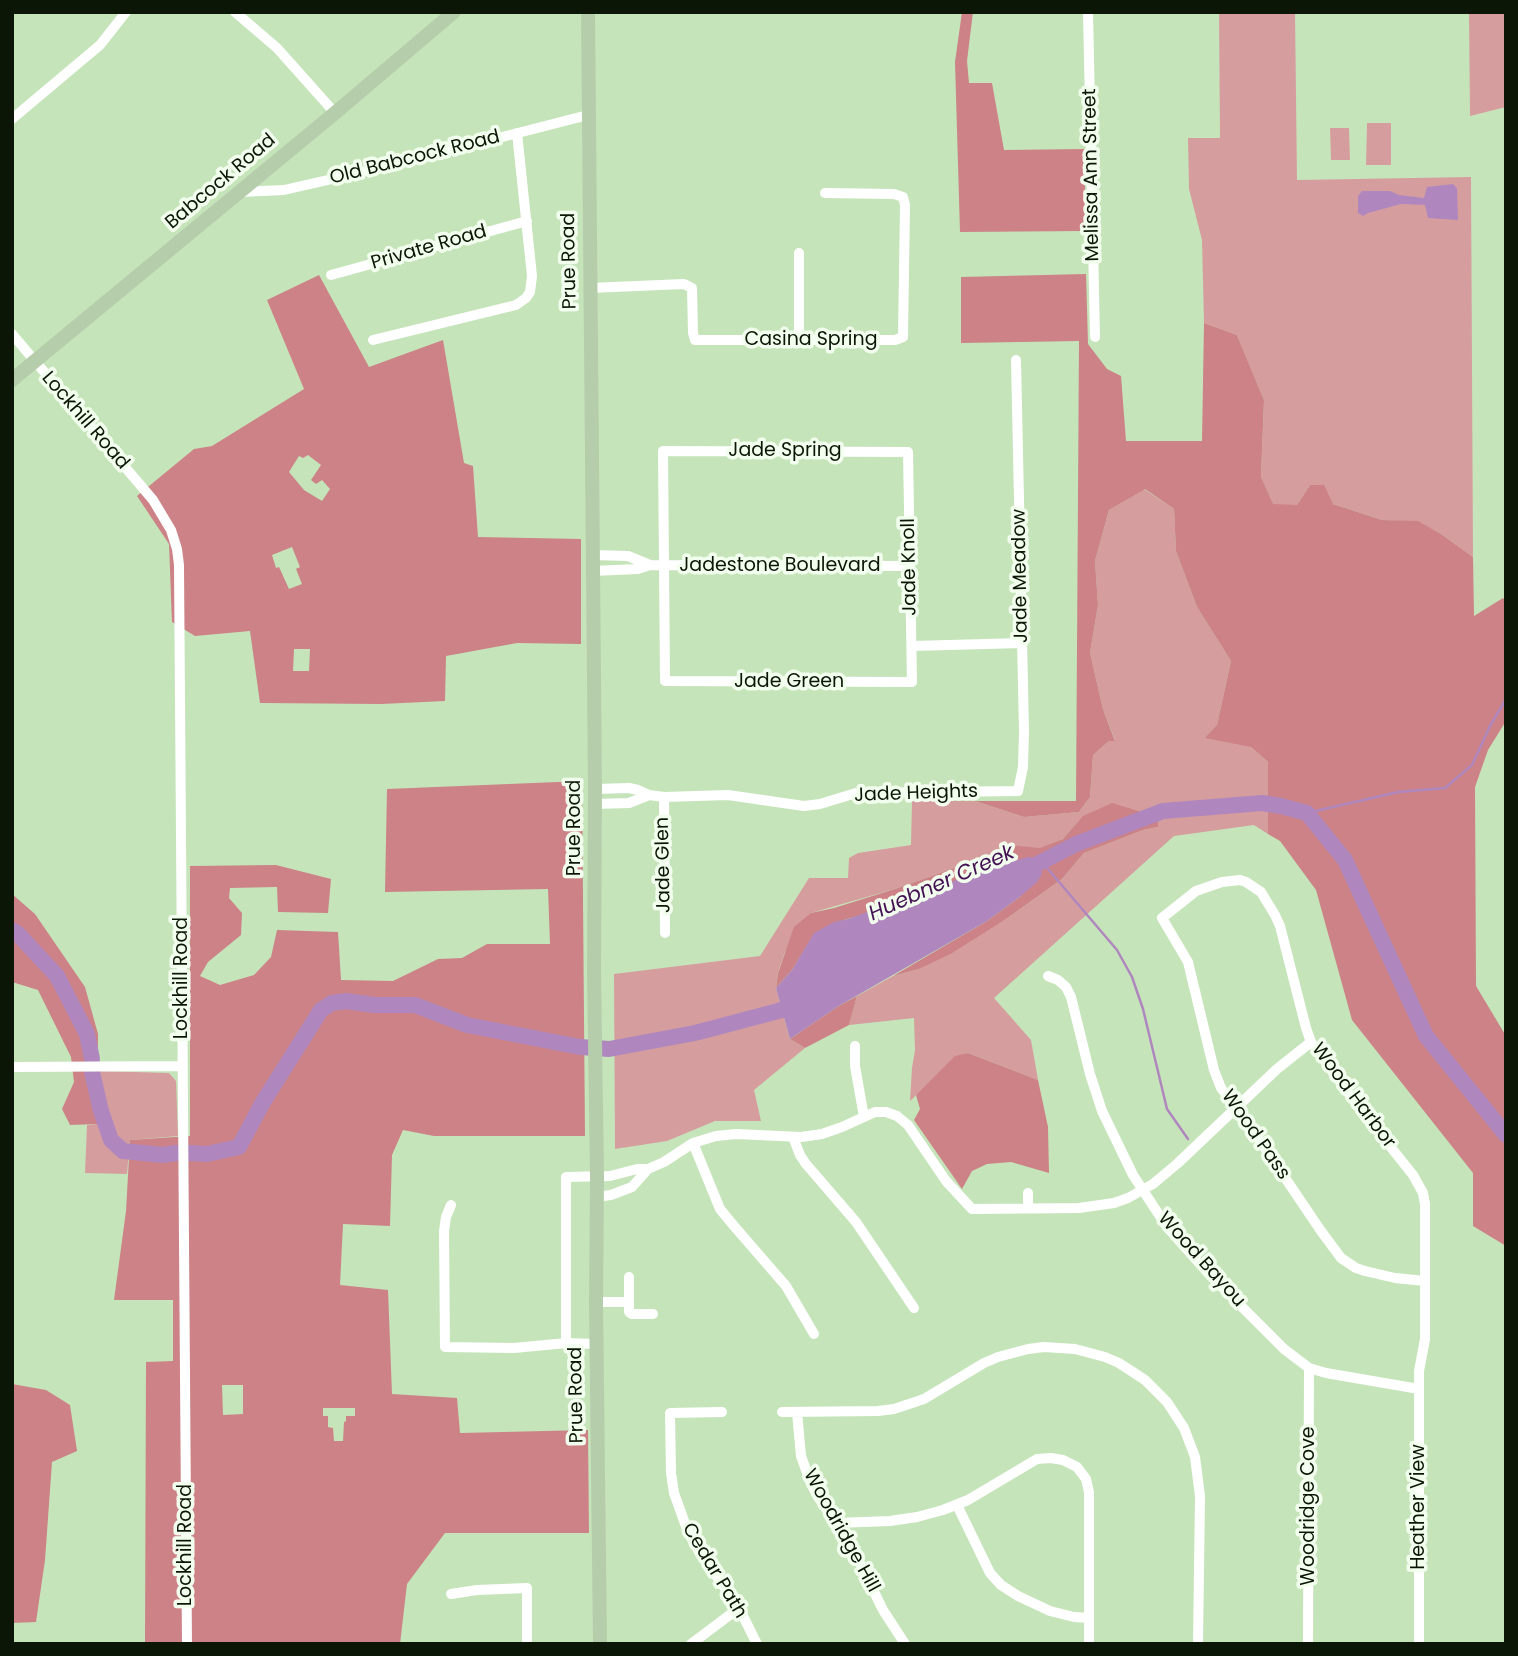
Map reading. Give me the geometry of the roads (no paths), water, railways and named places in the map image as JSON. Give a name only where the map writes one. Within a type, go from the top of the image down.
[{"type":"main road","name":"Babcock Road","points":[[12,380],[454,12]]},
{"type":"main road","name":"Prue Road","points":[[588,12],[600,1644]]},
{"type":"street","points":[[12,120],[100,45],[126,12]]},
{"type":"street","points":[[235,12],[277,48],[335,113]]},
{"type":"street","name":"Melissa Ann Street","points":[[1088,12],[1095,337]]},
{"type":"street","name":"Old Babcock Road","points":[[240,192],[284,190],[588,115]]},
{"type":"street","points":[[373,341],[516,305],[526,298],[530,292],[532,276],[517,133]]},
{"type":"street","name":"Casina Spring","points":[[590,288],[684,284],[692,288],[695,340],[895,340],[903,337],[903,197],[894,194],[825,193]]},
{"type":"street","name":"Private Road","points":[[331,275],[527,220]]},
{"type":"street","points":[[799,253],[799,339]]},
{"type":"street","name":"Lockhill Road","points":[[12,334],[153,500],[171,530],[177,549],[180,585],[187,1644]]},
{"type":"street","name":"Jade Meadow","points":[[1016,360],[1024,732],[1023,767],[1018,791]]},
{"type":"street","name":"Jade Spring","points":[[664,565],[663,451],[908,452]]},
{"type":"street","name":"Jade Knoll","points":[[908,452],[912,682]]},
{"type":"street","name":"Jadestone Boulevard","points":[[592,555],[637,558],[650,565]]},
{"type":"street","points":[[621,556],[621,570]]},
{"type":"street","name":"Jadestone Boulevard","points":[[592,571],[638,569],[650,565],[910,566]]},
{"type":"street","name":"Jade Green","points":[[664,565],[665,681],[912,682]]},
{"type":"street","points":[[912,646],[1022,643]]},
{"type":"street","points":[[622,788],[622,803]]},
{"type":"street","name":"Jade Heights","points":[[595,789],[622,788],[664,797],[728,794],[804,806],[856,793],[1018,791]]},
{"type":"street","name":"Jade Heights","points":[[595,804],[622,803],[649,795]]},
{"type":"street","name":"Jade Glen","points":[[664,797],[665,933]]},
{"type":"street","name":"Wood Harbor","points":[[1162,918],[1203,887],[1240,880],[1255,887],[1271,906],[1280,926],[1311,1042],[1418,1181],[1425,1204],[1426,1281],[1425,1339],[1419,1371]]},
{"type":"street","name":"Wood Pass","points":[[1162,918],[1188,962],[1214,1070],[1221,1088],[1321,1231],[1341,1258],[1356,1268],[1395,1278],[1426,1281]]},
{"type":"street","name":"Wood Bayou","points":[[1048,976],[1066,986],[1071,997],[1102,1111],[1142,1191],[1167,1227],[1208,1273],[1284,1349],[1309,1368]]},
{"type":"street","points":[[566,1343],[566,1177],[611,1177],[637,1169],[648,1169],[693,1143],[716,1136],[736,1134],[793,1137],[822,1134],[875,1112],[886,1112],[897,1116],[908,1125],[946,1181],[972,1209],[1079,1208],[1114,1203],[1153,1184],[1291,1057],[1311,1042]]},
{"type":"street","points":[[855,1046],[855,1066],[863,1117]]},
{"type":"street","points":[[12,1068],[182,1066]]},
{"type":"street","points":[[793,1137],[806,1164],[856,1222],[914,1308]]},
{"type":"street","points":[[693,1143],[720,1209],[786,1286],[814,1335]]},
{"type":"street","points":[[596,1196],[611,1195],[632,1187],[648,1169]]},
{"type":"street","points":[[622,1174],[627,1189]]},
{"type":"street","points":[[1028,1193],[1028,1207]]},
{"type":"street","points":[[451,1205],[444,1231],[445,1347],[514,1348],[566,1343],[596,1344]]},
{"type":"street","points":[[629,1277],[629,1312],[653,1314]]},
{"type":"street","points":[[596,1302],[629,1302]]},
{"type":"street","points":[[782,1412],[878,1411],[909,1405],[944,1388],[984,1363],[1028,1349],[1075,1349],[1105,1357],[1126,1367],[1145,1380],[1167,1402],[1184,1428],[1195,1457],[1200,1496],[1198,1644]]},
{"type":"street","points":[[1309,1368],[1419,1389]]},
{"type":"street","name":"Woodridge Cove","points":[[1308,1644],[1309,1368]]},
{"type":"street","name":"Heather View","points":[[1419,1371],[1419,1644]]},
{"type":"street","name":"Cedar Path","points":[[722,1412],[670,1413],[671,1473],[680,1513],[698,1550],[739,1608],[757,1644]]},
{"type":"street","name":"Woodridge Hill","points":[[797,1412],[805,1470],[818,1497],[860,1561],[883,1610],[905,1644]]},
{"type":"street","points":[[836,1523],[916,1517],[957,1505],[1037,1459],[1063,1460],[1077,1467],[1086,1479],[1089,1492],[1089,1644]]},
{"type":"street","points":[[957,1505],[986,1566],[1001,1585],[1050,1611],[1089,1618]]},
{"type":"street","points":[[451,1594],[527,1588],[527,1644]]},
{"type":"street","points":[[691,1644],[739,1608]]},
{"type":"waterway","points":[[1307,813],[1398,792],[1445,788],[1472,765],[1506,699]]},
{"type":"waterway","name":"Huebner Creek","points":[[1020,873],[1076,844],[1163,811],[1262,803],[1307,813],[1345,860],[1426,1036],[1506,1135]]},
{"type":"waterway","points":[[1042,862],[1117,950],[1132,977],[1143,1009],[1167,1109],[1188,1139]]},
{"type":"waterway","name":"Huebner Creek","points":[[12,930],[57,976],[87,1034],[92,1059]]},
{"type":"waterway","name":"Huebner Creek","points":[[189,1153],[207,1154],[239,1147],[263,1102],[321,1010],[332,1003],[346,1001],[374,1005],[415,1005],[467,1025],[580,1047],[609,1049],[695,1033],[782,1010],[798,997]]},
{"type":"waterway","name":"Huebner Creek","points":[[92,1072],[111,1140],[123,1151],[163,1155],[176,1153]]}]
